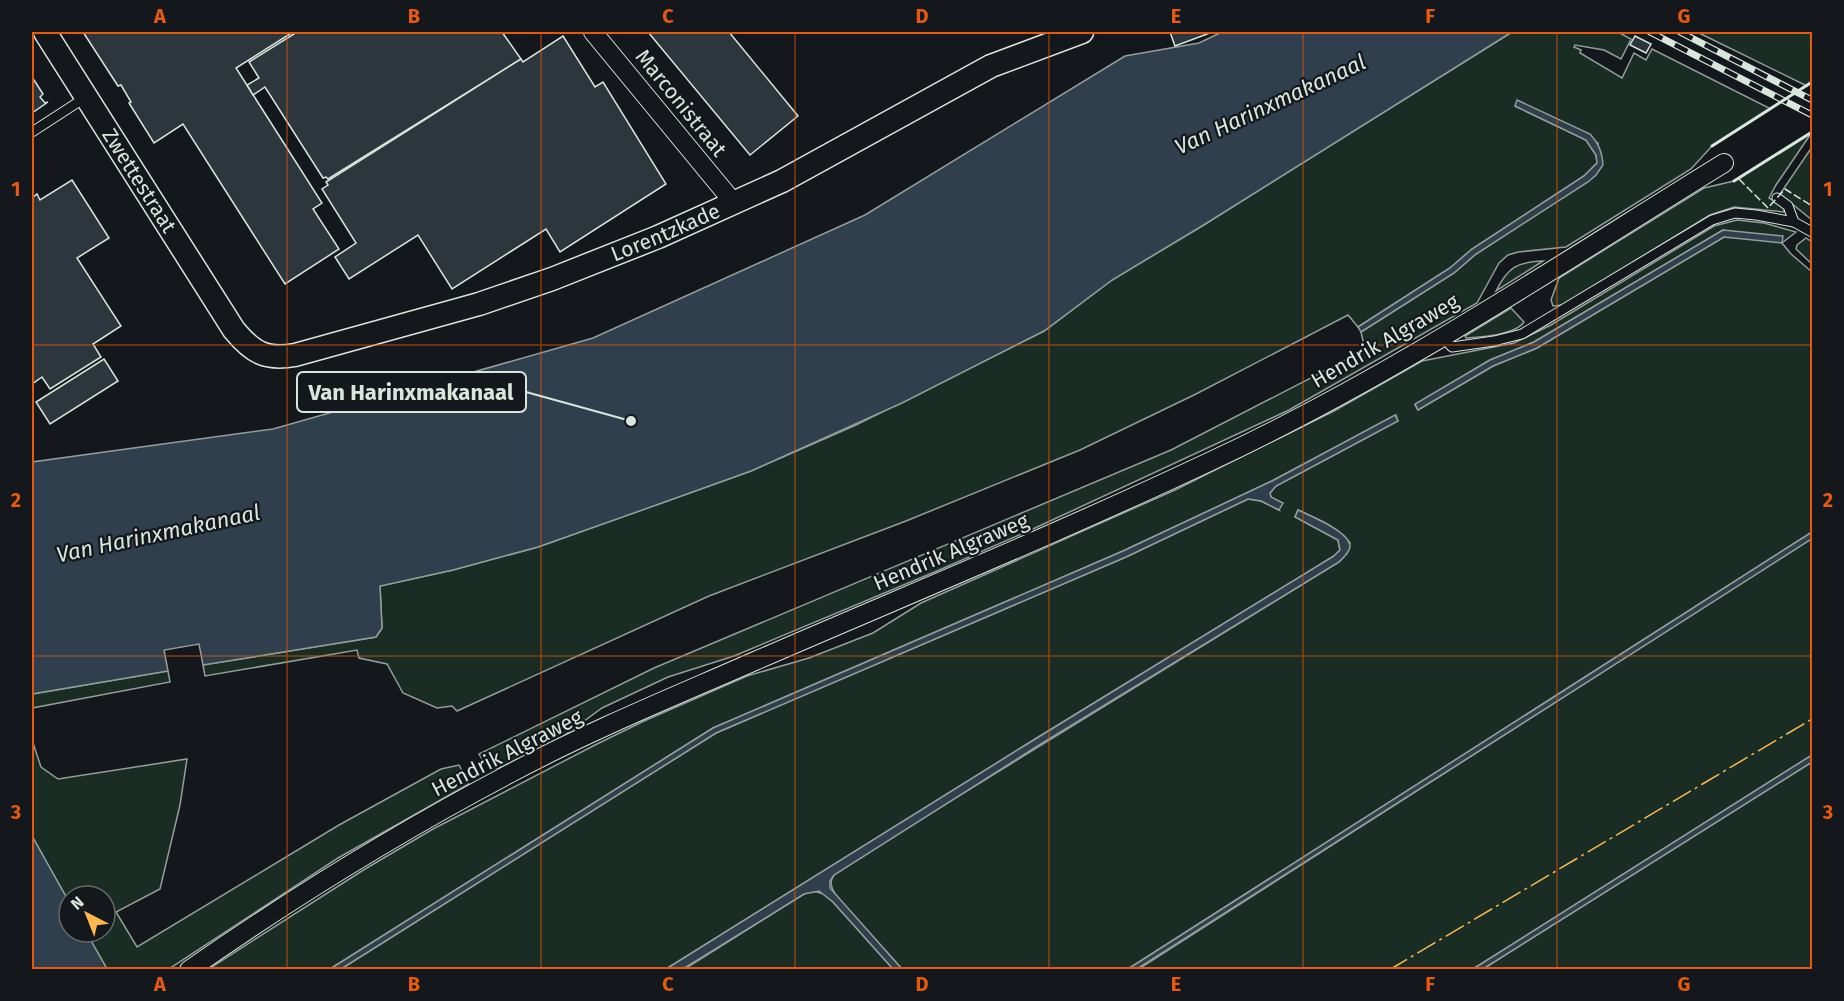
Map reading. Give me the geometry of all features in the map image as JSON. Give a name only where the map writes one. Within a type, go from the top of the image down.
[{"type":"street","name":"Marconistraat","points":[[593,32],[734,203]]},
{"type":"street","name":"Lorentzkade","points":[[234,330],[253,350],[280,358],[479,304],[532,286],[658,237],[734,203],[833,154],[982,71],[1082,32]]},
{"type":"street","name":"Zwettestraat","points":[[51,34],[86,97],[234,330]]},
{"type":"street","name":"Hendrik Algraweg","points":[[189,969],[342,869],[512,772],[630,716],[1215,460],[1372,377],[1724,163]]},
{"type":"lane","points":[[32,132],[86,97]]},
{"type":"lane","points":[[1777,198],[1788,206],[1794,222]]},
{"type":"lane","points":[[1442,336],[1452,347],[1522,334],[1712,220],[1735,213],[1794,222],[1812,232]]},
{"type":"green space","points":[[1512,32],[1618,32],[1631,39],[1621,59],[1604,50],[1575,45],[1574,47],[1622,78],[1634,53],[1646,60],[1652,49],[1771,109],[1712,146],[1691,169],[1566,247],[1508,255],[1499,263],[1477,303],[1289,410],[937,571],[734,656],[668,677],[602,708],[561,738],[497,769],[483,761],[479,754],[654,668],[1171,450],[1365,350],[1361,332],[1454,273],[1476,254],[1596,175],[1597,163],[1584,176],[1472,249],[1450,268],[1358,327],[1348,315],[1196,394],[1080,450],[906,521],[709,596],[457,711],[452,706],[437,708],[403,693],[387,664],[359,658],[357,650],[205,676],[203,665],[376,637],[382,628],[380,586],[453,570],[538,547],[751,471],[856,425],[1044,331],[1112,280]],"holes":[[[1515,106],[1598,143],[1597,162],[1596,155],[1586,140]]]},
{"type":"green space","points":[[1697,32],[1812,32],[1812,82],[1807,86]]},
{"type":"green space","points":[[1812,132],[1769,198],[1784,207],[1784,212],[1734,207],[1710,215],[1563,305],[1553,306],[1551,300],[1559,278],[1704,188],[1734,181]]},
{"type":"green space","points":[[1812,147],[1812,220],[1780,194]]},
{"type":"green space","points":[[1737,220],[1764,223],[1796,232],[1782,243],[1812,272],[1812,532],[1128,969],[902,969],[838,898],[833,890],[832,879],[840,869],[1339,562],[1350,543],[1333,527],[1298,510],[1295,517],[1338,540],[1340,550],[1334,556],[666,969],[341,969],[716,733],[1126,557],[1248,499],[1261,501],[1279,510],[1270,493],[1276,486],[1398,421],[1396,415],[1272,481],[1123,551],[713,728],[330,969],[207,970],[365,869],[433,829],[595,745],[747,676],[809,658],[873,633],[921,603],[1175,490],[1334,411],[1422,361],[1514,343],[1551,325],[1714,226]],"holes":[[[1723,230],[1730,237],[1724,237],[1537,348],[1493,366],[1418,410],[1415,405],[1490,360],[1534,342]]]},
{"type":"green space","points":[[1806,238],[1812,242],[1812,264],[1796,249],[1797,245]]},
{"type":"green space","points":[[1543,261],[1496,291],[1514,267]]},
{"type":"green space","points":[[1511,308],[1524,322],[1520,326],[1497,334],[1466,338],[1465,336]]},
{"type":"green space","points":[[1812,538],[1812,755],[1473,969],[1137,970]]},
{"type":"green space","points":[[168,671],[170,682],[32,708],[32,694]]},
{"type":"green space","points":[[32,740],[41,767],[58,779],[187,759],[180,805],[160,889],[117,911],[117,884],[59,884],[32,836]]},
{"type":"green space","points":[[1812,762],[1812,969],[1483,969]]},
{"type":"green space","points":[[459,765],[469,784],[338,858],[169,969],[107,969],[93,944],[117,944],[117,914],[137,947],[339,825],[441,769]]},
{"type":"green space","points":[[813,891],[824,894],[833,902],[893,969],[683,970],[804,894]]},
{"type":"water","points":[[1222,32],[1512,32],[1112,280],[1044,331],[902,403],[751,471],[538,547],[453,570],[380,586],[382,628],[376,637],[203,665],[199,644],[164,650],[168,671],[32,694],[32,462],[273,429],[593,338],[865,215],[1125,56],[1199,43]]},
{"type":"water","points":[[1517,100],[1590,134],[1600,148],[1603,165],[1588,182],[1476,254],[1454,273],[1361,332],[1358,327],[1450,268],[1472,249],[1584,176],[1597,163],[1596,155],[1586,140],[1515,106]]},
{"type":"water","points":[[1723,230],[1783,236],[1782,243],[1724,237],[1537,348],[1493,366],[1418,410],[1415,404],[1490,360],[1534,342]]},
{"type":"water","points":[[1395,415],[1398,421],[1276,486],[1270,493],[1271,497],[1283,503],[1279,510],[1261,501],[1248,499],[1126,557],[716,733],[341,969],[330,969],[713,728],[1123,551],[1272,481]]},
{"type":"water","points":[[1298,510],[1328,525],[1348,540],[1349,550],[1339,562],[1036,747],[834,875],[830,881],[830,888],[902,969],[893,969],[833,902],[819,891],[804,894],[683,969],[666,969],[1334,556],[1340,550],[1338,540],[1295,517]]},
{"type":"water","points":[[1812,532],[1810,540],[1137,969],[1128,969]]},
{"type":"water","points":[[1812,755],[1812,762],[1483,969],[1473,969]]},
{"type":"water","points":[[32,836],[59,884],[57,884],[57,944],[93,944],[107,969],[32,969]]},
{"type":"building","points":[[83,32],[293,32],[236,68],[322,203],[313,209],[339,249],[285,284],[183,124],[154,143],[129,103],[131,102],[121,85],[118,86]]},
{"type":"building","points":[[297,32],[502,32],[521,59],[328,179],[323,178],[265,87],[253,95],[247,85],[259,78],[249,62]]},
{"type":"building","points":[[648,32],[729,32],[798,116],[750,155]]},
{"type":"building","points":[[1170,32],[1209,32],[1210,33],[1175,46]]},
{"type":"building","points":[[563,36],[595,87],[603,82],[666,184],[560,252],[546,229],[452,289],[418,235],[349,279],[335,257],[356,243],[322,189],[328,185],[326,182],[521,59],[523,62]]},
{"type":"building","points":[[1635,36],[1651,44],[1646,53],[1630,45]]},
{"type":"building","points":[[32,77],[43,94],[40,97],[45,103],[48,102],[32,113]]},
{"type":"building","points":[[72,180],[109,238],[77,258],[121,326],[93,344],[101,357],[50,389],[42,377],[32,384],[32,198],[37,194],[40,200]]},
{"type":"building","points":[[104,359],[118,381],[50,424],[36,402]]},
{"type":"railway","points":[[1650,32],[1812,115]]},
{"type":"railway","points":[[1680,32],[1812,100]]},
{"type":"fence","points":[[1739,179],[1768,208],[1785,189],[1812,206]]},
{"type":"wall","points":[[1712,146],[1812,82]]},
{"type":"wall","points":[[1734,181],[1812,132]]},
{"type":"power","points":[[1389,970],[1812,719]]},
{"type":"place","name":"Van Harinxmakanaal","points":[[631,421]]}]
